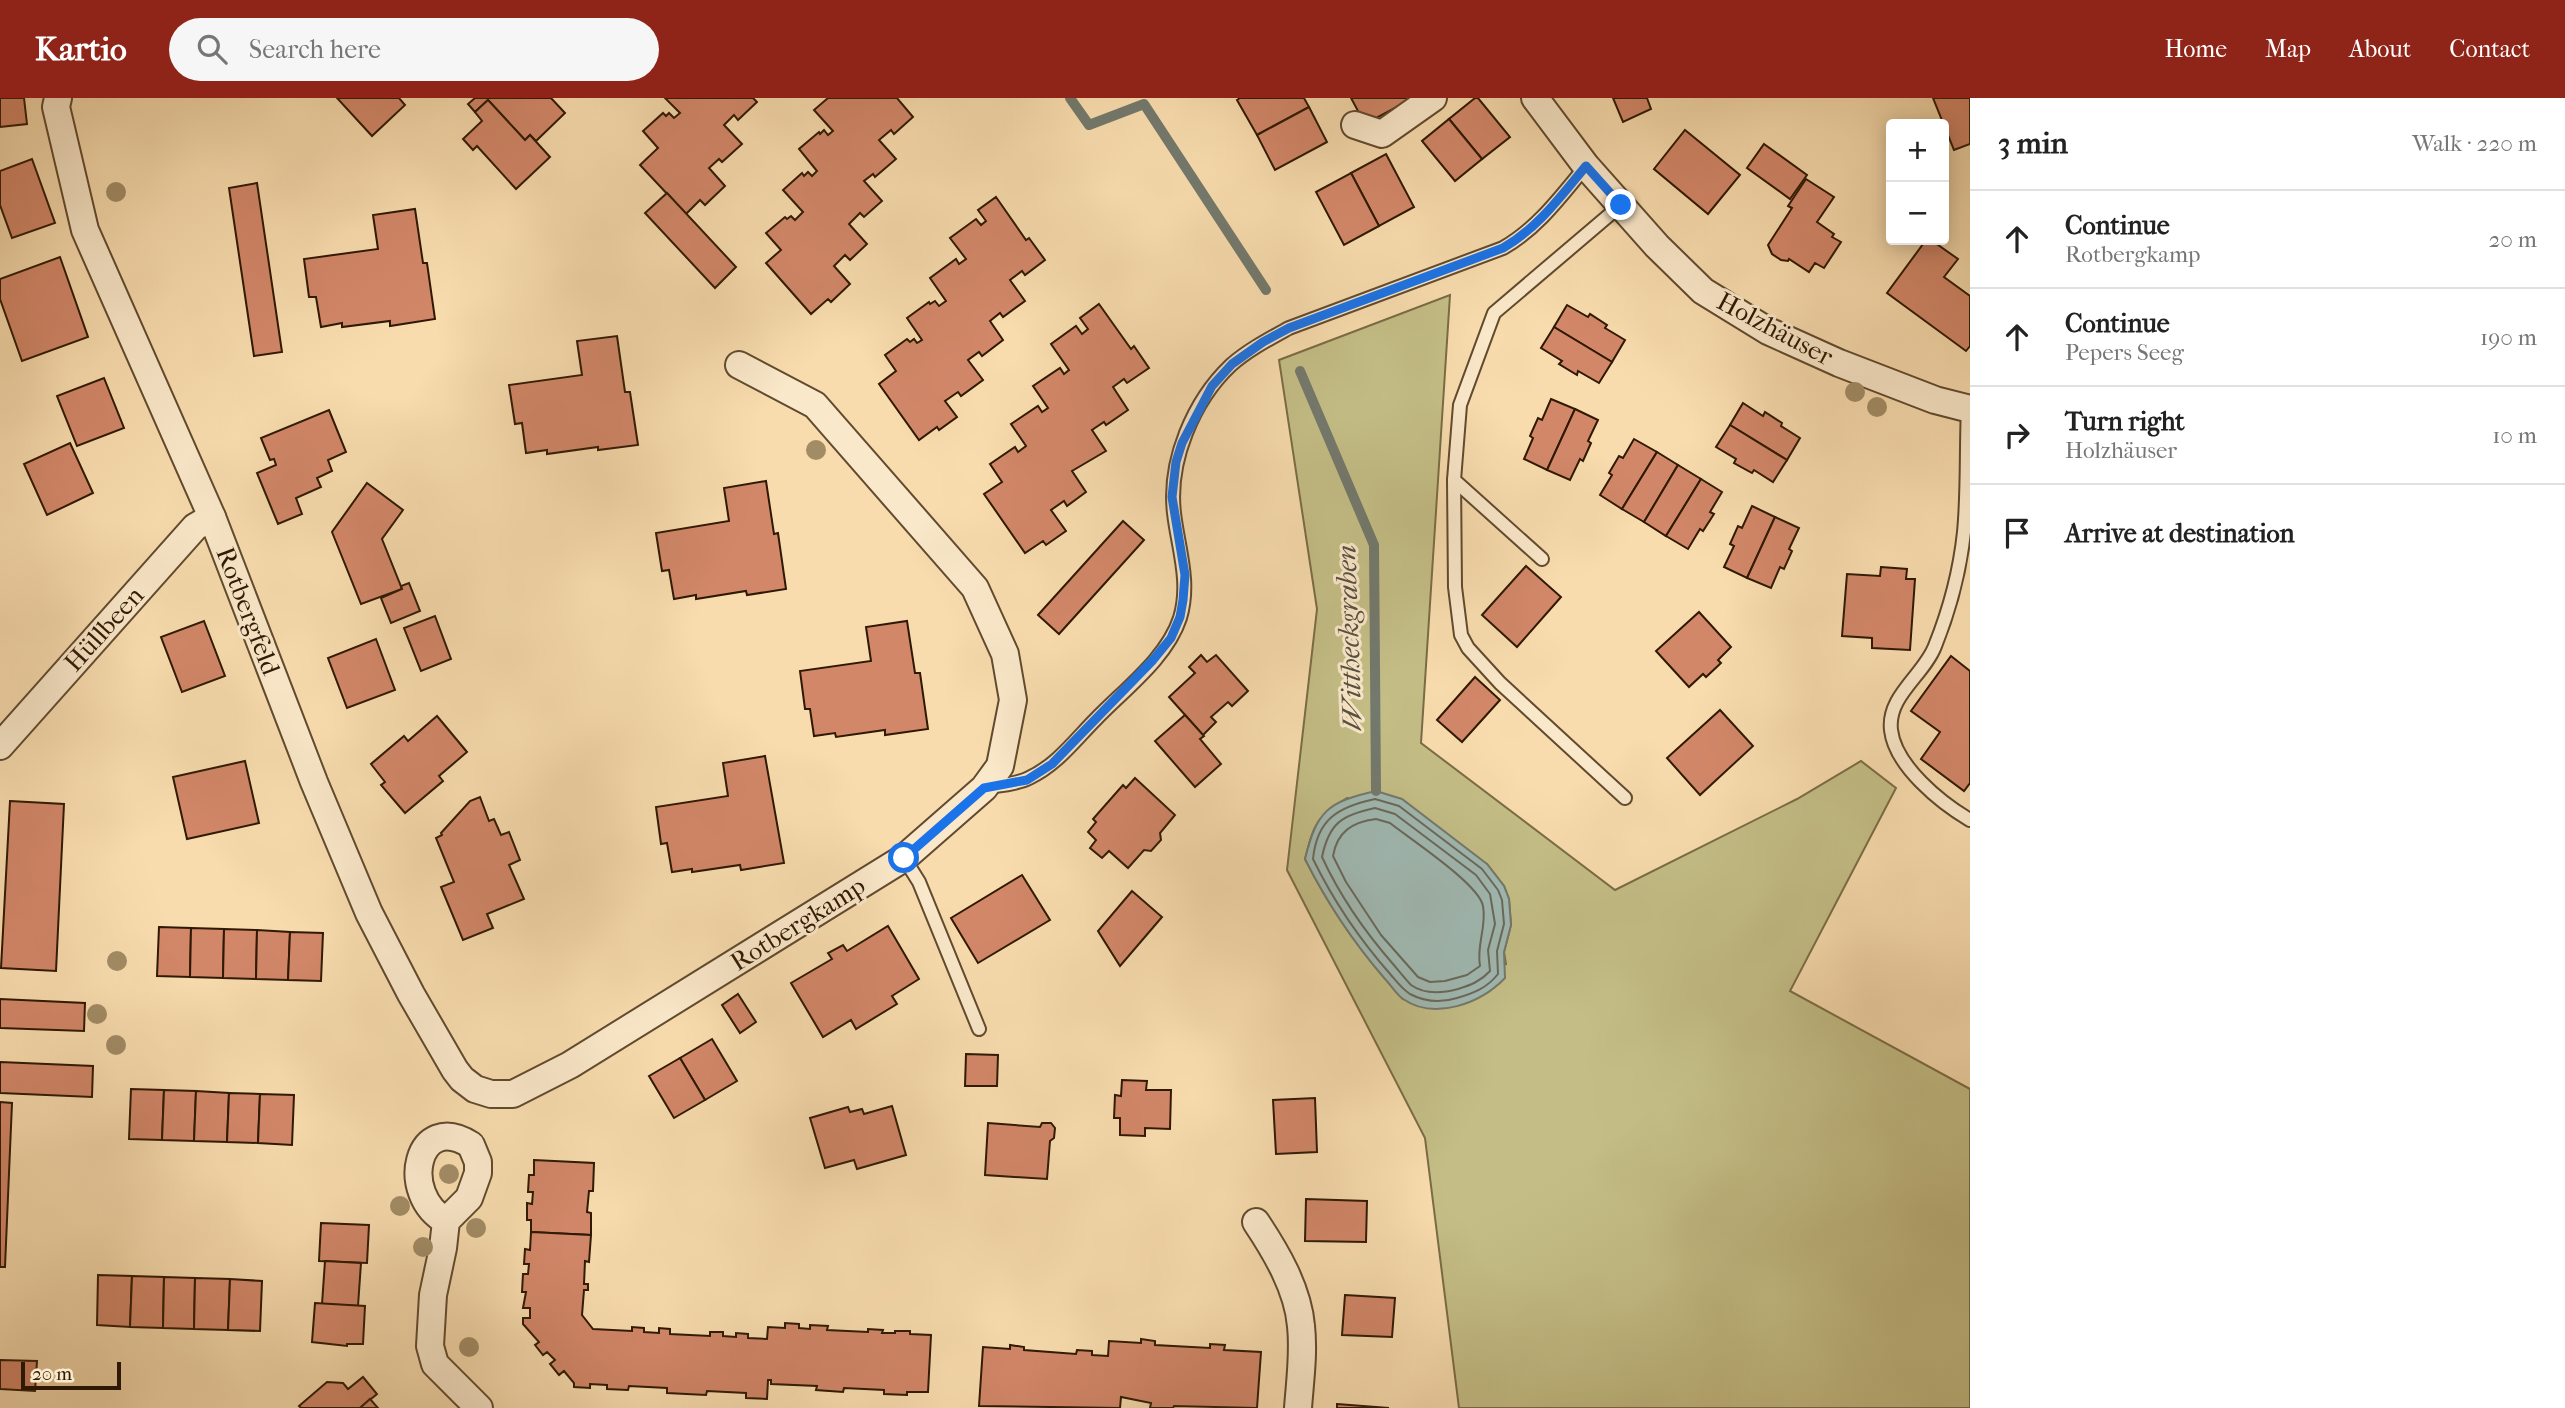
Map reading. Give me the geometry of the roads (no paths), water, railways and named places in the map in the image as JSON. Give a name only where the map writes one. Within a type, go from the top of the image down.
[{"type":"street","name":"Rotbergfeld","points":[[58,98],[57,107],[85,230],[212,517],[314,782],[369,913],[455,1070],[469,1084],[491,1094]]},
{"type":"street","points":[[1355,125],[1382,134],[1433,98]]},
{"type":"street","name":"Holzhäuser","points":[[1535,98],[1586,166],[1657,246],[1703,291],[1768,331],[1839,363],[1935,400],[1969,409]]},
{"type":"street","name":"Rotbergkamp","points":[[491,1094],[507,1095],[524,1090],[570,1065],[904,858],[984,788],[1000,766],[1013,700],[1005,654],[975,588],[815,405],[739,365]]},
{"type":"street","name":"Hüllbeen","points":[[0,746],[195,527],[212,517]]},
{"type":"street","points":[[446,1221],[433,1296],[432,1355],[435,1364],[479,1408]]},
{"type":"street","points":[[1256,1222],[1281,1264],[1300,1317],[1302,1350],[1298,1408]]},
{"type":"lane","points":[[984,788],[1027,780],[1052,764],[1171,638],[1180,617],[1185,575],[1172,497],[1176,462],[1197,412],[1212,386],[1232,364],[1289,328],[1503,248],[1524,236],[1541,220],[1586,166]]},
{"type":"lane","points":[[1621,205],[1494,313],[1460,405],[1454,480],[1455,587],[1461,635],[1500,683],[1625,798]]},
{"type":"lane","points":[[1969,409],[1964,532],[1957,576],[1934,649],[1902,693],[1894,709],[1890,728],[1895,747],[1919,781],[1970,821]]},
{"type":"lane","points":[[1454,480],[1542,559]]},
{"type":"lane","points":[[904,858],[919,882],[979,1029]]},
{"type":"water","points":[[1376,791],[1402,799],[1487,864],[1504,886],[1509,899],[1511,925],[1504,952],[1505,978],[1471,1001],[1443,1009],[1429,1009],[1400,997],[1351,936],[1305,859],[1314,830],[1327,811],[1346,800]]},
{"type":"waterway","name":"Wittheckgraben","points":[[1070,98],[1089,125],[1144,104],[1266,290]]},
{"type":"waterway","name":"Wittheckgraben","points":[[1300,371],[1374,545],[1376,791]]}]
